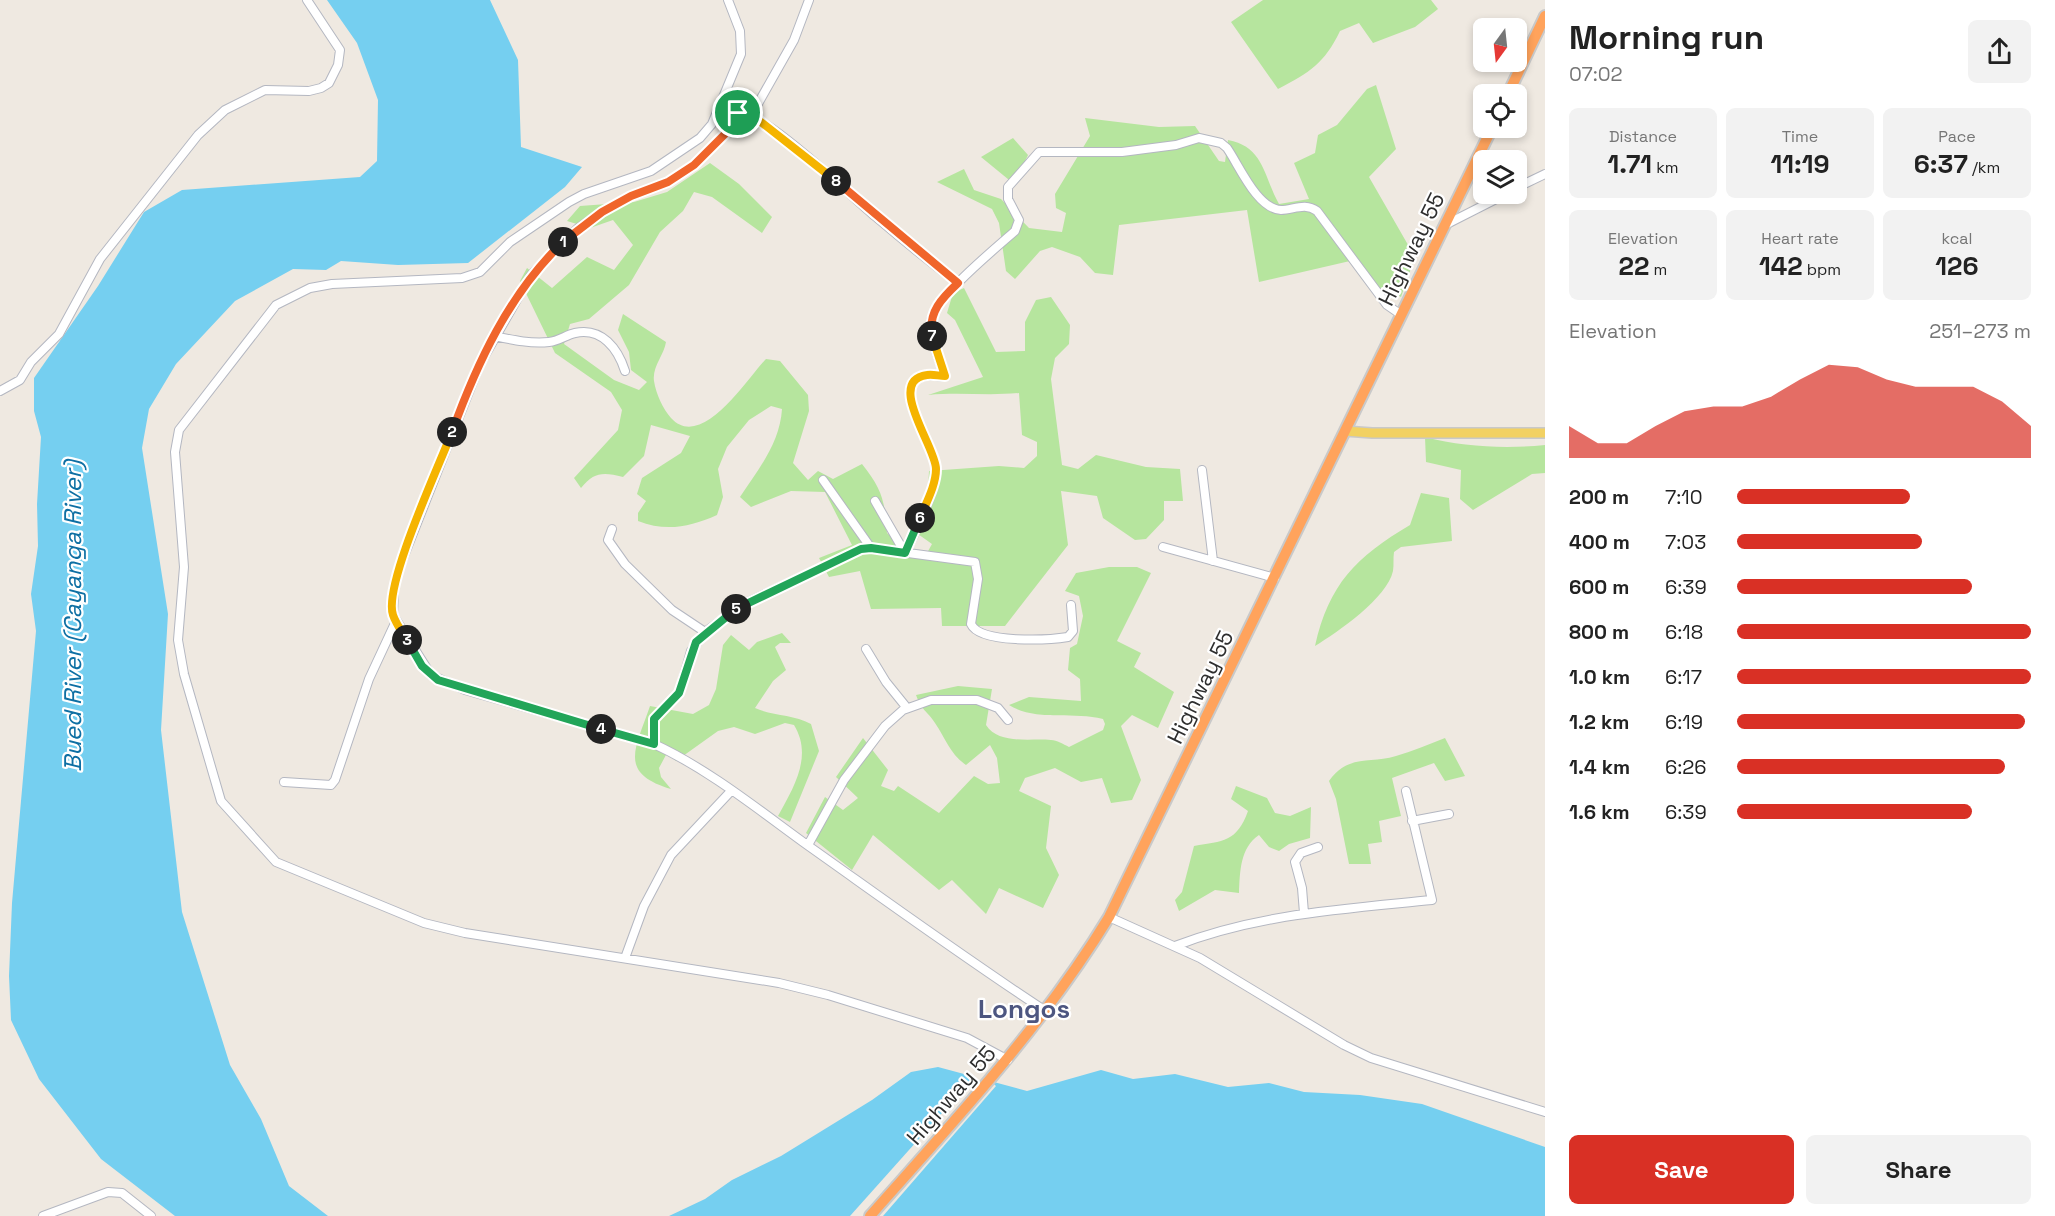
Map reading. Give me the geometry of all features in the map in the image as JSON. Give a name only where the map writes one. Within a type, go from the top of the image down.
[{"type":"highway","points":[[1513,84],[1545,16]]},
{"type":"highway","name":"Highway 55","points":[[870,1216],[1008,1060],[1047,1012],[1109,917],[1345,431],[1393,309],[1445,225],[1487,138]]},
{"type":"main road","points":[[1345,431],[1543,434]]},
{"type":"street","points":[[0,391],[20,380],[30,363],[59,334],[106,251],[198,135],[225,110],[265,90],[309,91],[329,83],[338,65],[340,50],[307,0]]},
{"type":"street","points":[[728,0],[740,31],[741,54],[712,124],[700,138],[651,171],[584,194],[569,202],[510,242],[480,272],[462,278],[332,284],[310,288],[276,305],[179,430],[175,452],[184,567],[178,640],[184,674],[221,801],[276,862],[424,923],[465,933],[779,982],[828,994],[967,1038],[1008,1060]]},
{"type":"street","points":[[751,116],[794,40],[809,0]]},
{"type":"street","points":[[958,283],[875,216],[811,159],[751,116],[738,113],[724,135],[694,165],[668,182],[631,196],[577,229],[531,274],[494,336],[460,410],[412,531],[394,588],[392,609],[396,621],[422,666],[438,680],[654,744],[685,759],[952,949],[1047,1012]]},
{"type":"street","points":[[905,553],[930,493],[936,468],[909,401],[910,390],[917,378],[926,375],[945,376],[931,333],[931,320],[943,296],[1019,225],[1008,199],[1008,187],[1040,152],[1046,149],[1122,152],[1176,145],[1199,138],[1221,143],[1227,148],[1255,193],[1270,206],[1281,210],[1307,206],[1317,211],[1393,309]]},
{"type":"street","points":[[1527,183],[1545,174]]},
{"type":"street","points":[[1445,225],[1486,204]]},
{"type":"street","points":[[494,336],[539,343],[557,341],[578,332],[603,337],[612,345],[625,371]]},
{"type":"street","points":[[1202,470],[1213,561]]},
{"type":"street","points":[[823,480],[871,548]]},
{"type":"street","points":[[875,501],[905,553]]},
{"type":"street","points":[[612,529],[608,540],[625,564],[672,610],[705,632]]},
{"type":"street","points":[[1163,547],[1275,578]]},
{"type":"street","points":[[654,744],[654,719],[679,693],[691,651],[705,632],[744,604],[849,554],[871,548],[975,562],[978,579],[971,624],[982,634],[1028,640],[1068,637],[1073,631],[1071,605]]},
{"type":"street","points":[[284,782],[331,785],[369,679],[396,621]]},
{"type":"street","points":[[866,649],[886,682],[907,708]]},
{"type":"street","points":[[808,845],[844,780],[891,720],[907,708],[931,700],[977,700],[998,708],[1008,720]]},
{"type":"street","points":[[625,958],[644,906],[670,855],[731,791]]},
{"type":"street","points":[[1175,946],[1232,927],[1304,913],[1432,900],[1406,791]]},
{"type":"street","points":[[1412,821],[1449,814]]},
{"type":"street","points":[[1304,913],[1302,888],[1295,862],[1301,853],[1318,847]]},
{"type":"street","points":[[1109,917],[1200,958],[1344,1045],[1371,1058],[1545,1112]]},
{"type":"street","points":[[43,1216],[116,1191],[151,1216]]},
{"type":"green space","points":[[1263,0],[1431,0],[1438,9],[1415,27],[1373,43],[1359,23],[1340,31],[1328,52],[1315,66],[1278,89],[1231,22]]},
{"type":"green space","points":[[1376,85],[1396,149],[1369,177],[1415,257],[1401,297],[1393,293],[1380,302],[1350,261],[1259,282],[1247,210],[1119,225],[1113,275],[1095,273],[1080,257],[1052,247],[1040,251],[1015,279],[1006,271],[999,223],[992,209],[937,182],[964,169],[974,190],[1001,199],[1029,228],[1062,232],[1066,213],[1056,208],[1055,194],[1090,136],[1085,118],[1159,127],[1195,126],[1219,161],[1225,162],[1228,140],[1249,149],[1261,164],[1279,204],[1309,199],[1294,163],[1315,153],[1318,135],[1337,125],[1367,89]]},
{"type":"green space","points":[[1013,138],[1028,155],[1014,184],[981,157]]},
{"type":"green space","points":[[710,163],[739,184],[772,217],[762,233],[712,197],[694,192],[683,211],[660,232],[629,285],[589,319],[570,324],[564,344],[614,380],[639,390],[647,382],[631,370],[629,352],[618,330],[623,314],[666,342],[655,371],[655,386],[668,414],[683,426],[697,426],[724,408],[766,359],[780,361],[808,395],[809,411],[793,463],[808,480],[818,471],[833,479],[862,464],[881,496],[887,533],[909,551],[927,553],[932,544],[908,527],[928,490],[929,471],[999,466],[1024,468],[1037,456],[1037,442],[1022,435],[1019,393],[928,395],[983,377],[955,320],[947,313],[953,293],[964,288],[996,352],[1025,351],[1025,322],[1036,300],[1051,297],[1070,325],[1069,344],[1055,358],[1051,379],[1062,465],[1078,469],[1096,455],[1146,467],[1180,469],[1183,501],[1164,501],[1164,520],[1146,539],[1135,540],[1103,518],[1097,496],[1061,491],[1068,545],[1005,626],[942,626],[941,608],[871,609],[860,571],[829,577],[819,558],[852,545],[825,492],[791,491],[751,507],[740,497],[773,445],[782,409],[771,406],[749,420],[727,447],[718,469],[723,497],[717,515],[707,519],[678,527],[658,526],[638,521],[638,513],[646,501],[637,494],[642,478],[681,453],[690,436],[651,425],[644,456],[623,477],[610,474],[595,476],[581,488],[574,478],[618,430],[622,410],[611,392],[555,353],[520,281],[527,268],[552,288],[587,257],[614,270],[633,245],[613,220],[590,228],[567,221],[580,206],[634,202],[667,192]]},
{"type":"green space","points":[[1425,437],[1485,446],[1545,445],[1545,473],[1532,474],[1473,510],[1460,499],[1461,470],[1426,462]]},
{"type":"green space","points":[[1421,493],[1449,498],[1452,541],[1401,547],[1394,552],[1393,571],[1382,592],[1348,623],[1315,646],[1328,605],[1337,589],[1360,561],[1410,525]]},
{"type":"green space","points":[[1109,567],[1137,567],[1151,573],[1117,641],[1141,653],[1134,667],[1174,692],[1158,728],[1132,715],[1121,726],[1141,780],[1132,800],[1111,803],[1102,778],[1081,782],[1055,768],[1025,778],[1019,791],[1051,806],[1046,848],[1059,875],[1043,908],[999,888],[986,914],[952,880],[939,890],[873,835],[852,870],[806,833],[825,797],[843,810],[858,798],[836,777],[863,738],[888,770],[881,786],[894,791],[898,786],[939,813],[974,776],[988,784],[1000,783],[997,758],[990,745],[966,765],[952,751],[916,695],[958,686],[992,689],[986,725],[999,736],[1007,738],[1053,740],[1069,747],[1103,730],[1105,724],[1103,719],[1042,715],[1009,705],[1029,697],[1081,701],[1080,679],[1068,670],[1070,648],[1077,644],[1083,616],[1079,596],[1065,591],[1076,573]]},
{"type":"green space","points":[[782,633],[791,643],[780,643],[775,647],[786,670],[773,681],[755,708],[797,718],[811,724],[819,751],[790,822],[778,816],[795,783],[802,760],[802,748],[794,725],[785,723],[755,734],[734,727],[718,731],[676,761],[667,753],[659,768],[661,777],[671,789],[654,783],[643,775],[637,767],[636,746],[650,706],[693,714],[709,705],[716,689],[723,645],[731,635],[749,650],[757,642]]},
{"type":"green space","points":[[1445,738],[1465,776],[1445,781],[1434,763],[1392,778],[1401,816],[1379,821],[1382,842],[1368,844],[1371,864],[1349,864],[1336,799],[1329,781],[1351,763],[1396,756]]},
{"type":"green space","points":[[1236,786],[1267,798],[1275,813],[1290,816],[1311,807],[1310,838],[1289,844],[1279,851],[1269,847],[1259,835],[1248,846],[1242,861],[1239,893],[1215,890],[1179,911],[1175,900],[1182,892],[1194,846],[1228,838],[1239,829],[1244,821],[1248,811],[1231,799]]},
{"type":"water","name":"Bued River (Cayanga River)","points":[[327,0],[490,0],[518,60],[521,147],[582,167],[565,187],[468,263],[398,265],[341,261],[326,270],[293,269],[235,301],[176,364],[149,409],[142,448],[168,614],[161,730],[182,912],[230,1065],[261,1119],[289,1186],[328,1216],[175,1216],[101,1159],[39,1079],[11,1020],[9,976],[12,903],[36,631],[31,594],[38,546],[37,504],[41,437],[34,411],[34,378],[98,286],[144,212],[182,190],[360,177],[377,161],[378,100],[357,43]]},
{"type":"water","points":[[938,1067],[1027,1091],[1101,1070],[1133,1079],[1175,1074],[1228,1087],[1269,1083],[1304,1092],[1360,1095],[1422,1104],[1545,1147],[1545,1216],[669,1216],[705,1199],[732,1180],[781,1156],[872,1100],[911,1072]]},
{"type":"pier","points":[[976,1075],[987,1078],[996,1086],[883,1216],[850,1216]]},
{"type":"district","name":"Longos","points":[[1024,1009]]},
{"type":"route","points":[[743,112],[756,118],[811,159],[875,216],[958,283],[943,296],[931,320],[931,333],[945,376],[926,375],[917,378],[910,390],[909,401],[936,468],[930,493],[905,553],[871,548],[861,549],[744,604],[705,632],[691,651],[679,693],[654,719],[652,726],[654,744],[465,690],[438,680],[422,666],[393,615],[394,588],[412,531],[456,419],[494,336],[531,274],[577,229],[631,196],[668,182],[694,165],[724,135],[738,113],[743,112]]}]
